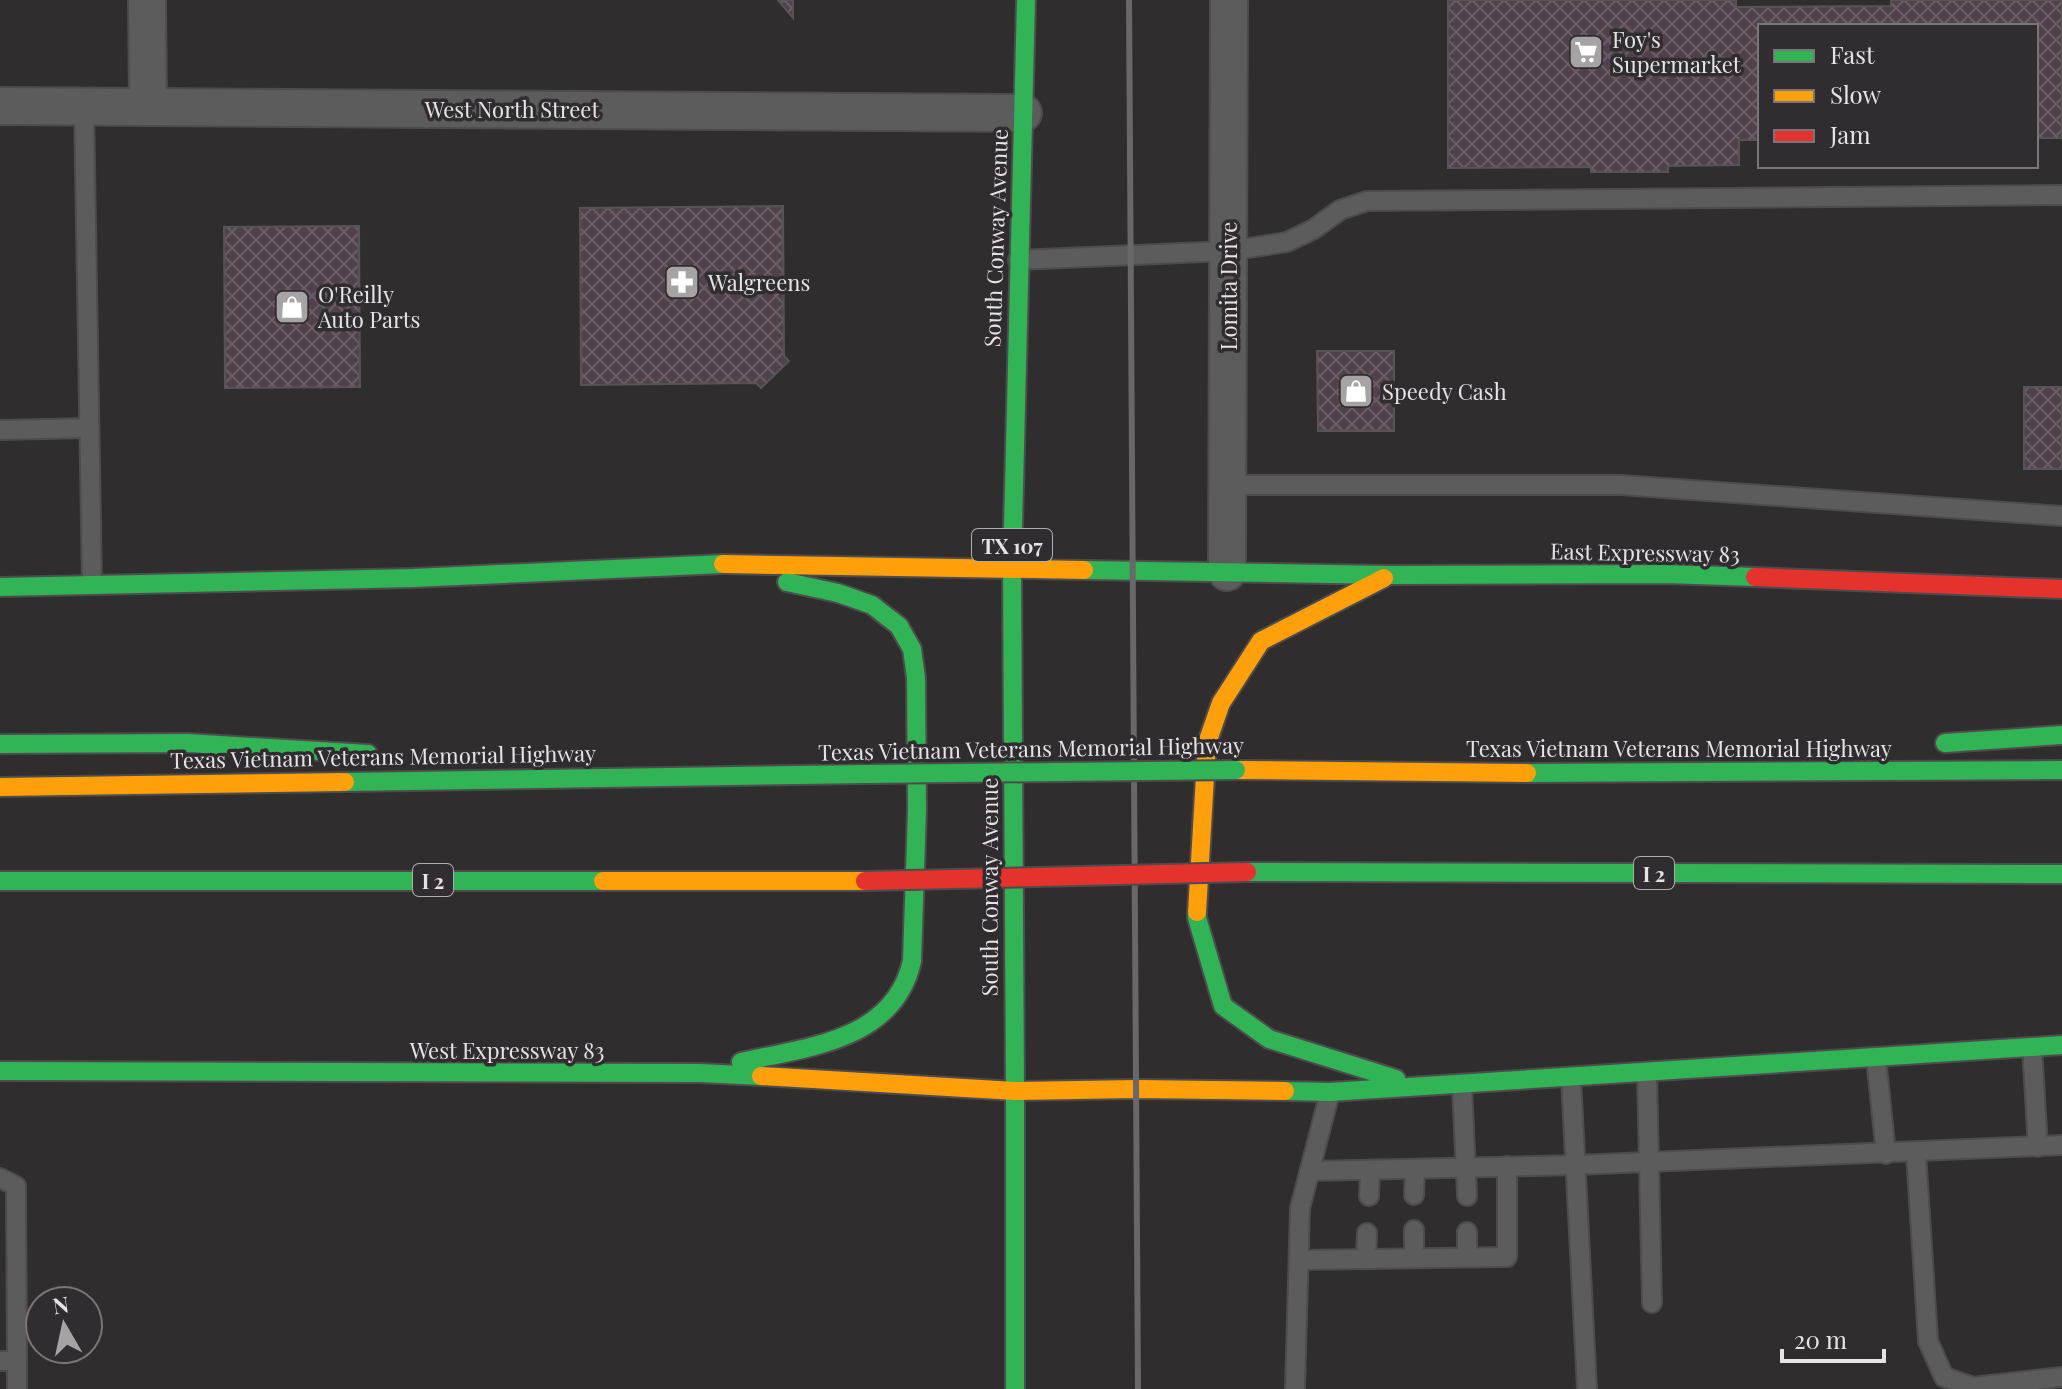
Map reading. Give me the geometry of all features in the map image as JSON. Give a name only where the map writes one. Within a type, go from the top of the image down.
[{"type":"main road","name":"South Conway Avenue","points":[[1015,1389],[1012,568],[1026,0]]},
{"type":"main road","points":[[0,587],[413,578],[714,564],[1012,568]]},
{"type":"main road","points":[[700,1073],[849,1034],[868,1026],[887,1011],[901,991],[911,964],[919,822],[915,667],[910,641],[897,623],[878,608],[851,597],[714,564]]},
{"type":"main road","name":"East Expressway 83","points":[[1012,568],[1389,575],[1665,574],[2062,589]]},
{"type":"main road","points":[[1389,575],[1261,641],[1221,703],[1207,743],[1197,918],[1223,1006],[1269,1039],[1422,1088]]},
{"type":"main road","points":[[1921,745],[2062,735]]},
{"type":"main road","points":[[0,744],[188,743],[379,755]]},
{"type":"main road","points":[[1482,773],[1796,753]]},
{"type":"main road","points":[[475,761],[698,775]]},
{"type":"main road","name":"Texas Vietnam Veterans Memorial Highway","points":[[0,787],[1236,770],[1482,773],[2062,770]]},
{"type":"main road","name":"I 2","points":[[0,881],[865,881],[1247,872],[2062,874]]},
{"type":"main road","points":[[1330,1092],[2062,1045]]},
{"type":"main road","name":"West Expressway 83","points":[[0,1071],[700,1073],[1015,1091],[1330,1092]]},
{"type":"street","points":[[147,0],[148,107]]},
{"type":"street","name":"Lomita Drive","points":[[1227,572],[1229,0]]},
{"type":"street","name":"West North Street","points":[[0,106],[1023,113]]},
{"type":"lane","points":[[84,106],[92,585]]},
{"type":"lane","points":[[1018,260],[1228,251],[1287,242],[1314,229],[1340,210],[1367,201],[2062,195]]},
{"type":"lane","points":[[0,430],[89,428]]},
{"type":"lane","points":[[1227,485],[1621,485],[2062,516]]},
{"type":"lane","points":[[2032,1047],[2038,1147]]},
{"type":"lane","points":[[1876,1058],[1886,1154]]},
{"type":"lane","points":[[1647,1073],[1652,1303]]},
{"type":"lane","points":[[1571,1078],[1587,1389]]},
{"type":"lane","points":[[1462,1085],[1467,1196]]},
{"type":"lane","points":[[1295,1389],[1300,1208],[1330,1092]]},
{"type":"lane","points":[[1310,1171],[1576,1165],[2062,1145]]},
{"type":"lane","points":[[1916,1153],[1928,1341],[1944,1377],[1973,1387],[2062,1377]]},
{"type":"lane","points":[[1299,1260],[1507,1257],[1507,1166]]},
{"type":"lane","points":[[1414,1195],[1415,1169]]},
{"type":"lane","points":[[1369,1196],[1370,1170]]},
{"type":"lane","points":[[0,1178],[16,1186],[8,1361],[17,1389]]},
{"type":"lane","points":[[1414,1230],[1414,1258]]},
{"type":"lane","points":[[1467,1232],[1467,1257]]},
{"type":"lane","points":[[1366,1259],[1367,1233]]},
{"type":"building","points":[[778,0],[793,0],[793,18]]},
{"type":"building","points":[[1448,0],[1736,0],[1736,7],[1891,6],[1891,0],[2062,0],[2062,138],[2038,138],[2038,24],[1758,24],[1758,140],[1739,140],[1739,165],[1668,166],[1668,172],[1591,172],[1591,167],[1448,168]]},
{"type":"building","name":"Walgreens","points":[[783,206],[784,356],[789,361],[761,388],[756,383],[581,385],[580,208]]},
{"type":"building","name":"O'Reilly Auto Parts","points":[[359,226],[360,387],[225,388],[224,227]]},
{"type":"building","name":"Speedy Cash","points":[[1317,351],[1394,351],[1394,431],[1318,431]]},
{"type":"building","points":[[2024,387],[2062,387],[2062,469],[2024,469]]},
{"type":"railway","points":[[1129,0],[1138,1389]]},
{"type":"traffic: fast","points":[[1015,1091],[1012,568],[1026,0]]},
{"type":"traffic: fast","points":[[0,587],[413,578],[723,564]]},
{"type":"traffic: fast","points":[[1084,570],[1755,577]]},
{"type":"traffic: fast","points":[[741,1062],[820,1045],[868,1024],[887,1008],[902,988],[912,961],[917,810],[916,678],[912,649],[899,626],[872,605],[838,593],[787,582]]},
{"type":"traffic: fast","points":[[1945,743],[2062,735]]},
{"type":"traffic: fast","points":[[0,744],[188,743],[368,754]]},
{"type":"traffic: fast","points":[[866,774],[1236,770]]},
{"type":"traffic: fast","points":[[1527,773],[2062,770]]},
{"type":"traffic: fast","points":[[345,782],[866,774]]},
{"type":"traffic: fast","points":[[1247,872],[2062,874]]},
{"type":"traffic: fast","points":[[0,881],[603,881]]},
{"type":"traffic: fast","points":[[1197,912],[1223,1006],[1269,1039],[1396,1079]]},
{"type":"traffic: fast","points":[[1285,1091],[1330,1092],[2062,1045]]},
{"type":"traffic: fast","points":[[0,1071],[700,1073],[761,1076]]},
{"type":"traffic: fast","points":[[1015,1091],[1015,1389]]},
{"type":"traffic: slow","points":[[723,564],[1084,570]]},
{"type":"traffic: slow","points":[[1197,912],[1207,743],[1221,703],[1261,641],[1384,578]]},
{"type":"traffic: slow","points":[[1236,770],[1527,773]]},
{"type":"traffic: slow","points":[[0,787],[345,782]]},
{"type":"traffic: slow","points":[[603,881],[865,881]]},
{"type":"traffic: slow","points":[[761,1076],[1015,1091],[1285,1091]]},
{"type":"traffic: jam","points":[[1755,577],[2062,589]]},
{"type":"traffic: jam","points":[[865,881],[1247,872]]},
{"type":"place","name":"Foy's Supermarket","points":[[1586,52]]},
{"type":"place","name":"Walgreens","points":[[682,282]]},
{"type":"place","name":"O'Reilly Auto Parts","points":[[292,307]]},
{"type":"place","name":"Speedy Cash","points":[[1356,391]]}]
